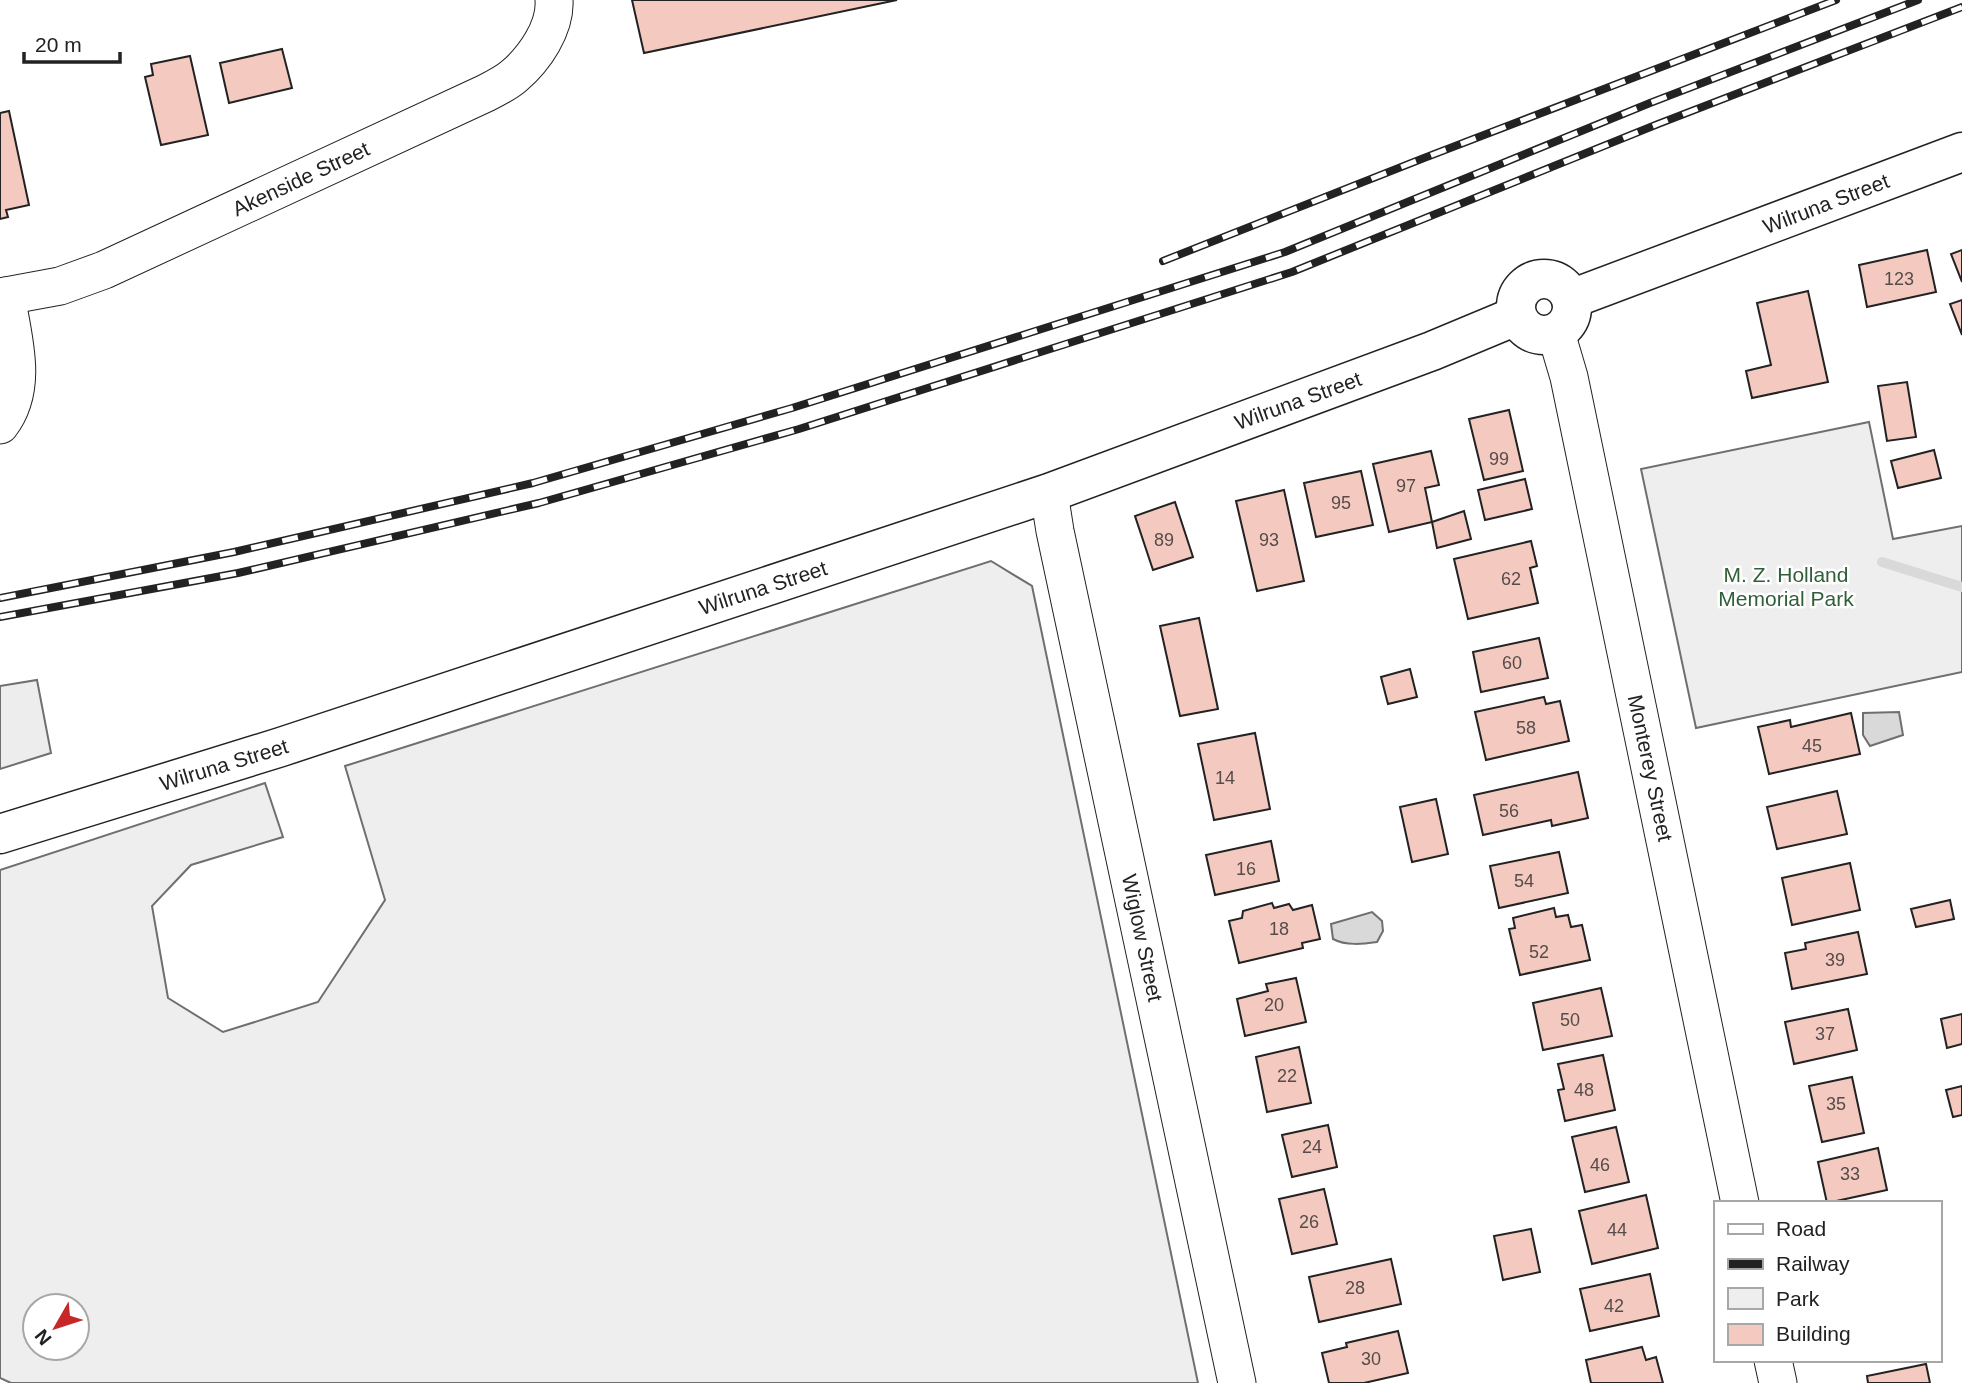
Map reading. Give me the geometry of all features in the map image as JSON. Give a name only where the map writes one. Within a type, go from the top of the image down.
[{"type":"main road","name":"Wilruna Street","points":[[1571,299],[1962,152]]},
{"type":"main road","points":[[1543,278],[1559,283],[1571,299],[1572,315],[1564,328],[1547,336],[1528,331],[1517,316],[1516,300],[1521,289],[1535,280],[1543,278]]},
{"type":"main road","name":"Wilruna Street","points":[[0,834],[281,747],[1049,494],[1432,351],[1517,316]]},
{"type":"street","name":"Akenside Street","points":[[3,296],[60,286],[104,270],[486,93],[512,78],[539,47],[549,26],[554,0]]},
{"type":"street","points":[[0,425],[13,402],[17,385],[16,354],[3,296]]},
{"type":"street","name":"Monterey Street","points":[[1556,333],[1569,377],[1740,1201]]},
{"type":"street","name":"Wiglow Street","points":[[1049,494],[1237,1383]]},
{"type":"street","points":[[1773,1362],[1777,1383]]},
{"type":"green space","name":"M. Z. Holland Memorial Park","points":[[1869,422],[1893,539],[1962,526],[1962,672],[1696,728],[1641,469]]},
{"type":"green space","points":[[991,561],[1032,586],[1198,1383],[11,1383],[0,1378],[0,870],[265,783],[283,837],[191,865],[152,906],[168,998],[223,1032],[318,1002],[385,900],[345,766]]},
{"type":"shaded area","points":[[37,680],[51,753],[0,769],[0,686]]},
{"type":"shaded area","points":[[1899,712],[1903,735],[1870,746],[1863,735],[1863,713]]},
{"type":"shaded area","points":[[1372,912],[1382,921],[1383,931],[1377,942],[1349,944],[1333,939],[1331,924]]},
{"type":"building","points":[[632,0],[897,0],[644,53]]},
{"type":"building","points":[[282,49],[292,88],[229,103],[220,63]]},
{"type":"building","points":[[190,56],[208,135],[161,145],[145,77],[153,75],[151,64]]},
{"type":"building","points":[[9,111],[29,205],[6,210],[8,217],[0,219],[0,113]]},
{"type":"building","points":[[1927,250],[1936,292],[1867,307],[1859,265]]},
{"type":"building","points":[[1962,250],[1962,282],[1951,254]]},
{"type":"building","points":[[1808,291],[1828,382],[1752,398],[1746,371],[1771,365],[1757,303]]},
{"type":"building","points":[[1962,300],[1962,335],[1950,304]]},
{"type":"building","points":[[1907,382],[1916,437],[1887,441],[1878,386]]},
{"type":"building","points":[[1509,410],[1523,471],[1484,480],[1469,419]]},
{"type":"building","points":[[1934,450],[1941,478],[1898,488],[1891,461]]},
{"type":"building","points":[[1431,451],[1439,485],[1425,488],[1432,522],[1389,532],[1373,464]]},
{"type":"building","points":[[1361,471],[1373,525],[1316,537],[1304,483]]},
{"type":"building","points":[[1525,479],[1532,509],[1485,520],[1478,490]]},
{"type":"building","points":[[1284,490],[1304,581],[1257,591],[1236,501]]},
{"type":"building","points":[[1175,502],[1193,557],[1153,570],[1135,516]]},
{"type":"building","points":[[1464,511],[1471,539],[1437,548],[1432,522]]},
{"type":"building","points":[[1531,541],[1537,566],[1530,568],[1538,603],[1468,619],[1454,559]]},
{"type":"building","points":[[1199,618],[1218,709],[1180,716],[1160,626]]},
{"type":"building","points":[[1539,638],[1548,678],[1481,692],[1473,652]]},
{"type":"building","points":[[1410,669],[1417,697],[1388,704],[1381,677]]},
{"type":"building","points":[[1544,697],[1546,704],[1560,701],[1569,741],[1486,760],[1475,712]]},
{"type":"building","points":[[1851,713],[1860,754],[1769,774],[1758,727],[1790,720],[1791,727]]},
{"type":"building","points":[[1255,733],[1270,809],[1214,820],[1198,744]]},
{"type":"building","points":[[1578,772],[1588,818],[1552,826],[1551,820],[1483,835],[1474,795]]},
{"type":"building","points":[[1837,791],[1847,834],[1777,849],[1767,807]]},
{"type":"building","points":[[1436,799],[1448,854],[1412,862],[1400,807]]},
{"type":"building","points":[[1271,841],[1279,881],[1215,895],[1206,855]]},
{"type":"building","points":[[1559,852],[1568,893],[1499,908],[1490,866]]},
{"type":"building","points":[[1850,863],[1860,910],[1792,925],[1782,878]]},
{"type":"building","points":[[1950,900],[1954,919],[1916,927],[1911,909]]},
{"type":"building","points":[[1272,903],[1274,908],[1289,904],[1293,910],[1312,905],[1320,939],[1302,943],[1303,948],[1239,963],[1229,921],[1242,918],[1243,911]]},
{"type":"building","points":[[1554,908],[1556,917],[1568,915],[1571,927],[1582,925],[1590,960],[1520,975],[1509,929],[1515,928],[1513,918]]},
{"type":"building","points":[[1858,932],[1867,974],[1792,989],[1785,953],[1806,949],[1805,943]]},
{"type":"building","points":[[1296,978],[1306,1022],[1245,1036],[1237,999],[1268,991],[1266,984]]},
{"type":"building","points":[[1601,988],[1612,1036],[1543,1050],[1533,1003]]},
{"type":"building","points":[[1848,1009],[1857,1050],[1794,1064],[1785,1022]]},
{"type":"building","points":[[1962,1014],[1962,1044],[1947,1048],[1941,1019]]},
{"type":"building","points":[[1299,1047],[1311,1103],[1267,1112],[1256,1057]]},
{"type":"building","points":[[1603,1055],[1615,1110],[1565,1121],[1558,1090],[1564,1089],[1558,1064]]},
{"type":"building","points":[[1852,1077],[1864,1133],[1822,1142],[1809,1086]]},
{"type":"building","points":[[1962,1086],[1962,1115],[1953,1117],[1946,1090]]},
{"type":"building","points":[[1328,1125],[1337,1167],[1292,1177],[1282,1135]]},
{"type":"building","points":[[1616,1127],[1629,1182],[1585,1192],[1572,1137]]},
{"type":"building","points":[[1878,1148],[1887,1190],[1827,1201],[1818,1162]]},
{"type":"building","points":[[1324,1189],[1337,1244],[1292,1254],[1279,1199]]},
{"type":"building","points":[[1646,1195],[1658,1248],[1592,1264],[1579,1211]]},
{"type":"building","points":[[1531,1229],[1540,1272],[1503,1280],[1494,1236]]},
{"type":"building","points":[[1391,1259],[1401,1304],[1319,1322],[1309,1277]]},
{"type":"building","points":[[1650,1274],[1659,1316],[1590,1331],[1580,1289]]},
{"type":"building","points":[[1398,1331],[1408,1373],[1364,1383],[1329,1383],[1322,1353],[1347,1347],[1346,1343]]},
{"type":"building","points":[[1642,1347],[1646,1360],[1656,1357],[1663,1383],[1591,1383],[1586,1360]]},
{"type":"building","points":[[1926,1364],[1930,1383],[1868,1383],[1867,1376]]},
{"type":"waterway","points":[[1882,562],[1962,587]]},
{"type":"railway","points":[[1163,261],[1836,0]]},
{"type":"railway","points":[[0,598],[234,552],[533,483],[792,408],[1285,252],[1650,103],[1918,0]]},
{"type":"railway","points":[[0,617],[238,573],[539,503],[799,429],[1292,272],[1658,124],[1962,7]]}]
